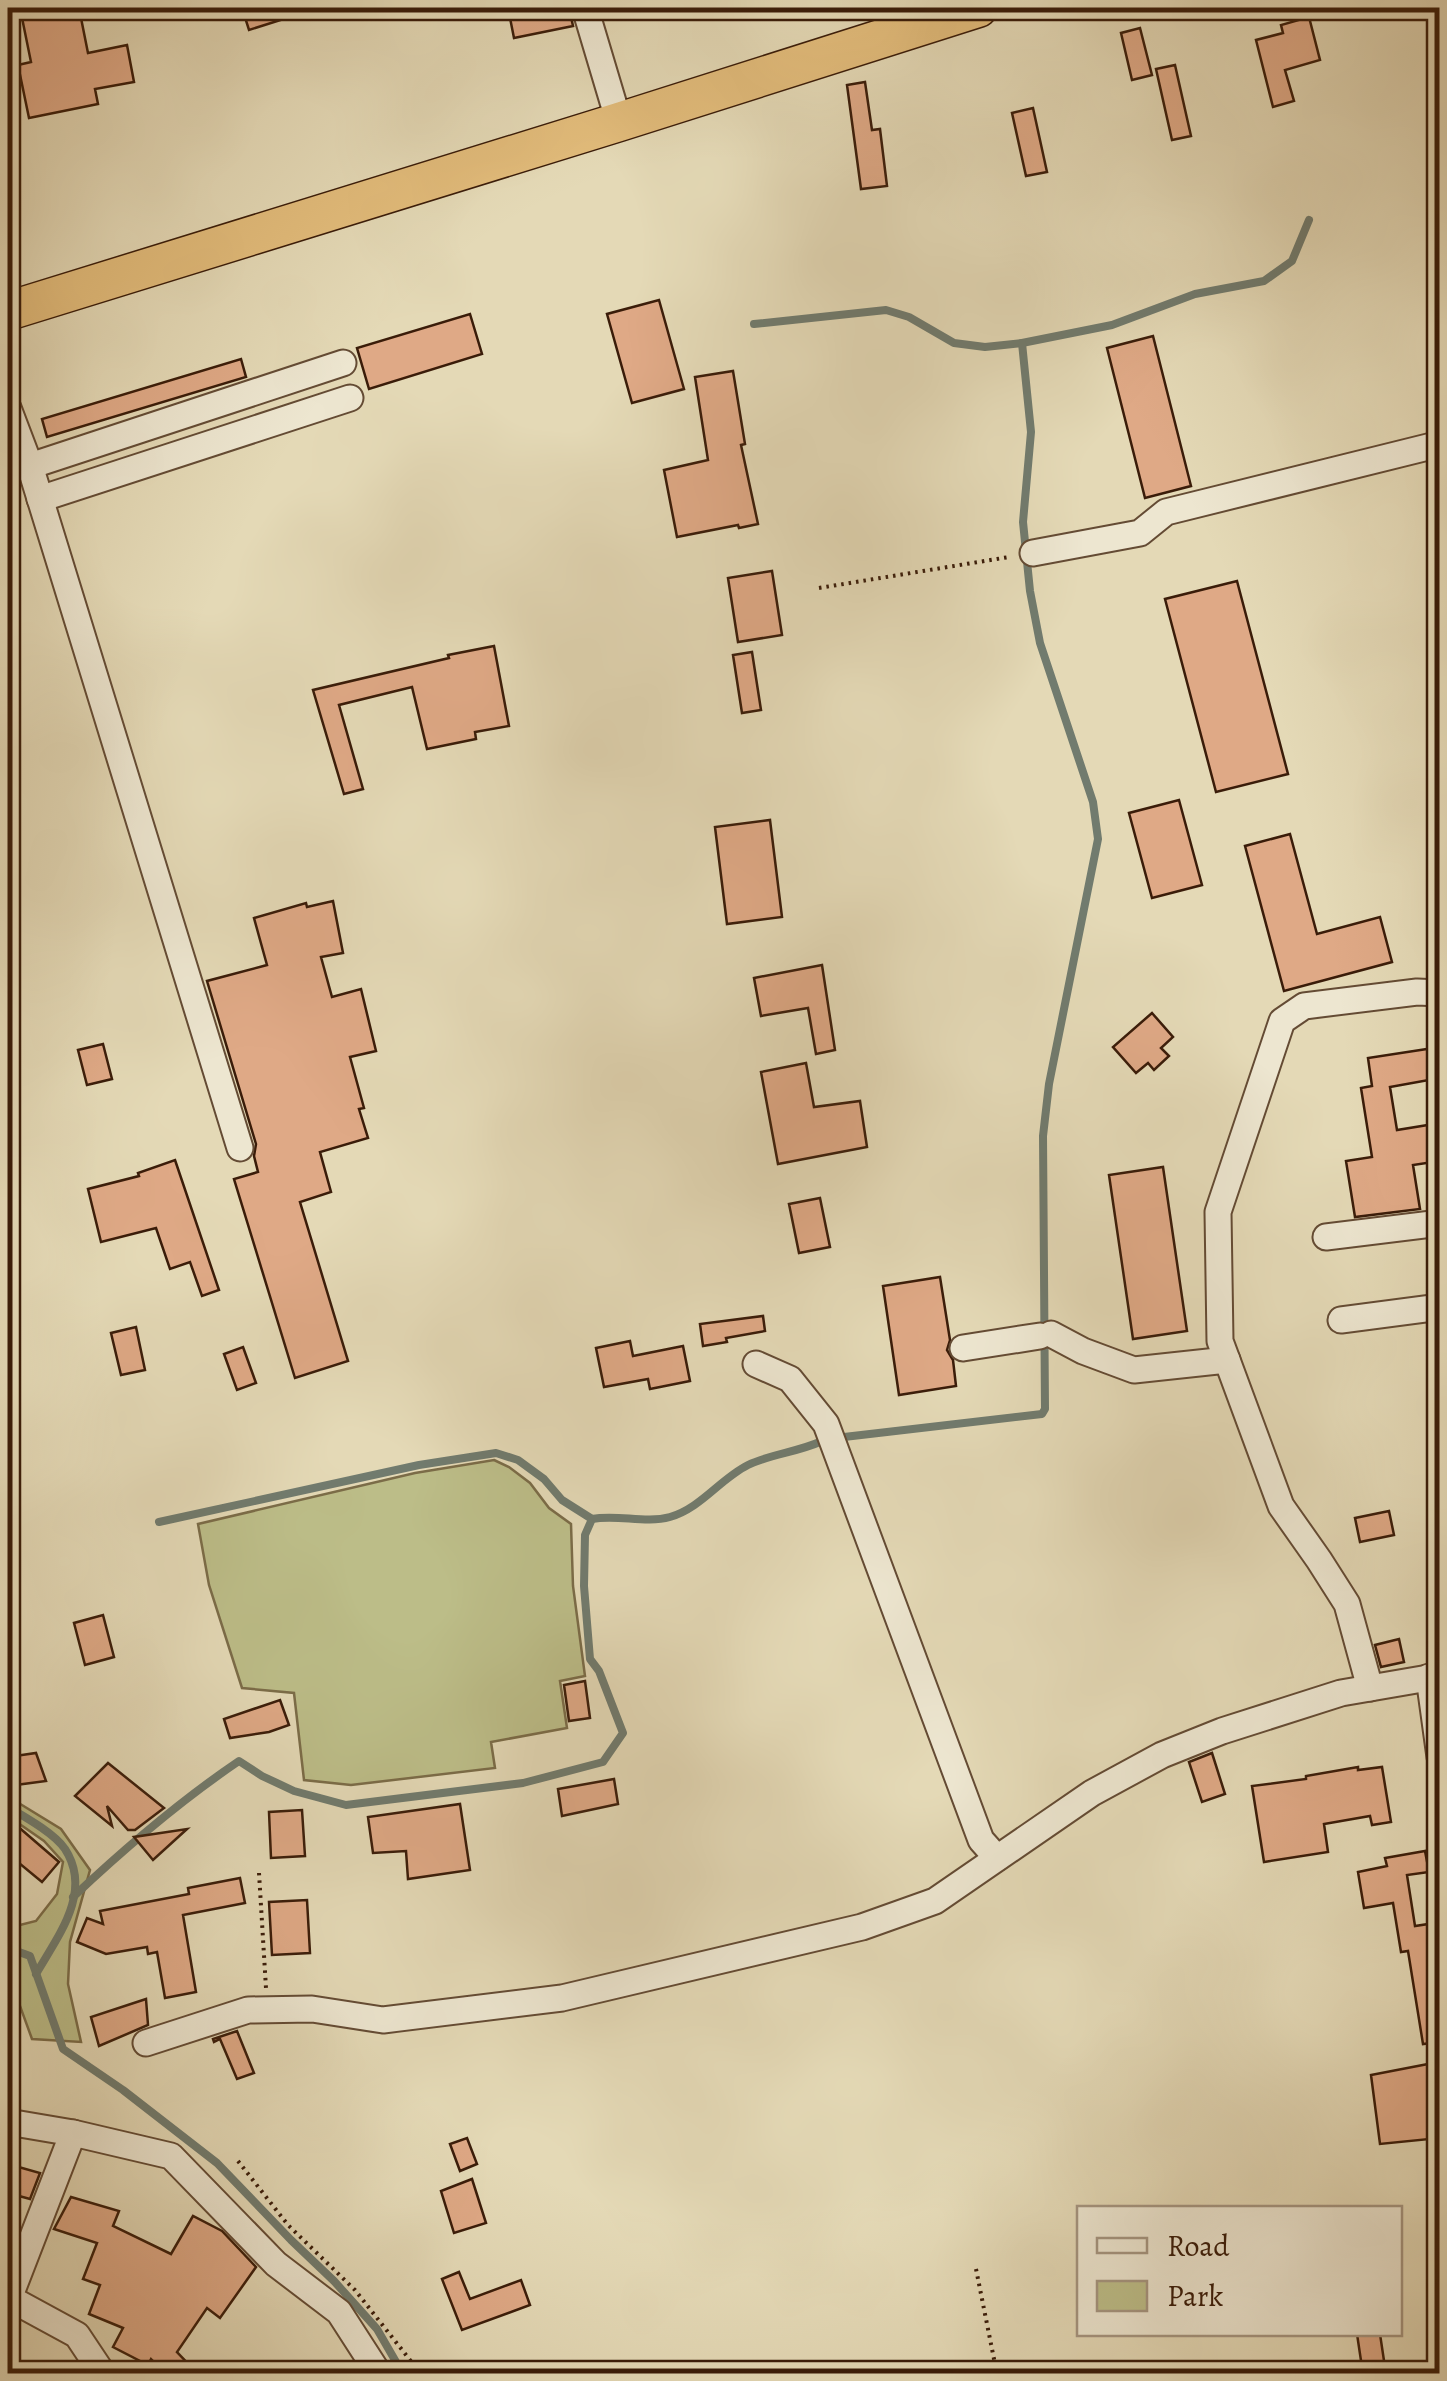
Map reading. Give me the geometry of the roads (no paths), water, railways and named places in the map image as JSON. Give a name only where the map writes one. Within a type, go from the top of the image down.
[{"type":"highway","points":[[8,311],[978,8]]},
{"type":"street","points":[[585,8],[619,122]]},
{"type":"street","points":[[30,466],[343,363]]},
{"type":"street","points":[[40,499],[350,398]]},
{"type":"street","points":[[8,408],[30,466],[240,1148]]},
{"type":"street","points":[[1023,554],[1140,533],[1166,512],[1440,444]]},
{"type":"street","points":[[1370,1688],[1346,1604],[1280,1506],[1220,1341],[1218,1212],[1282,1021],[1304,1006],[1417,992],[1440,993]]},
{"type":"street","points":[[1326,1237],[1440,1223]]},
{"type":"street","points":[[1341,1320],[1440,1307]]},
{"type":"street","points":[[964,1348],[1046,1334],[1134,1370],[1227,1360]]},
{"type":"street","points":[[756,1364],[790,1379],[826,1424],[980,1840],[997,1858]]},
{"type":"street","points":[[146,2043],[248,2010],[312,2009],[383,2020],[562,1998],[862,1927],[935,1901],[1092,1793],[1162,1755],[1222,1731],[1341,1693],[1434,1677],[1440,1757]]},
{"type":"street","points":[[8,2122],[171,2156],[276,2264],[339,2312],[379,2374]]},
{"type":"street","points":[[73,2133],[8,2300],[77,2335],[104,2374]]},
{"type":"waterway","points":[[754,324],[886,310],[909,317],[954,343],[985,347],[1022,343],[1112,325],[1195,294],[1264,281],[1292,261],[1309,220]]},
{"type":"waterway","points":[[844,1437],[1042,1414],[1045,1409],[1043,1136],[1049,1084],[1098,839],[1093,802],[1040,643],[1030,591],[1023,522],[1031,432],[1022,343]]},
{"type":"waterway","points":[[73,1897],[153,1826],[239,1761],[294,1791],[346,1805],[523,1783],[603,1762],[623,1733],[599,1671],[590,1659],[584,1586],[585,1535],[592,1519],[670,1517],[691,1507],[748,1465],[822,1441]]},
{"type":"waterway","points":[[159,1522],[419,1465],[496,1453],[518,1460],[544,1479],[562,1500],[592,1519]]},
{"type":"waterway","points":[[8,1807],[54,1837],[73,1865],[74,1897],[69,1913],[36,1974]]},
{"type":"waterway","points":[[8,1948],[30,1956],[63,2049],[217,2163],[377,2329],[403,2374]]}]
